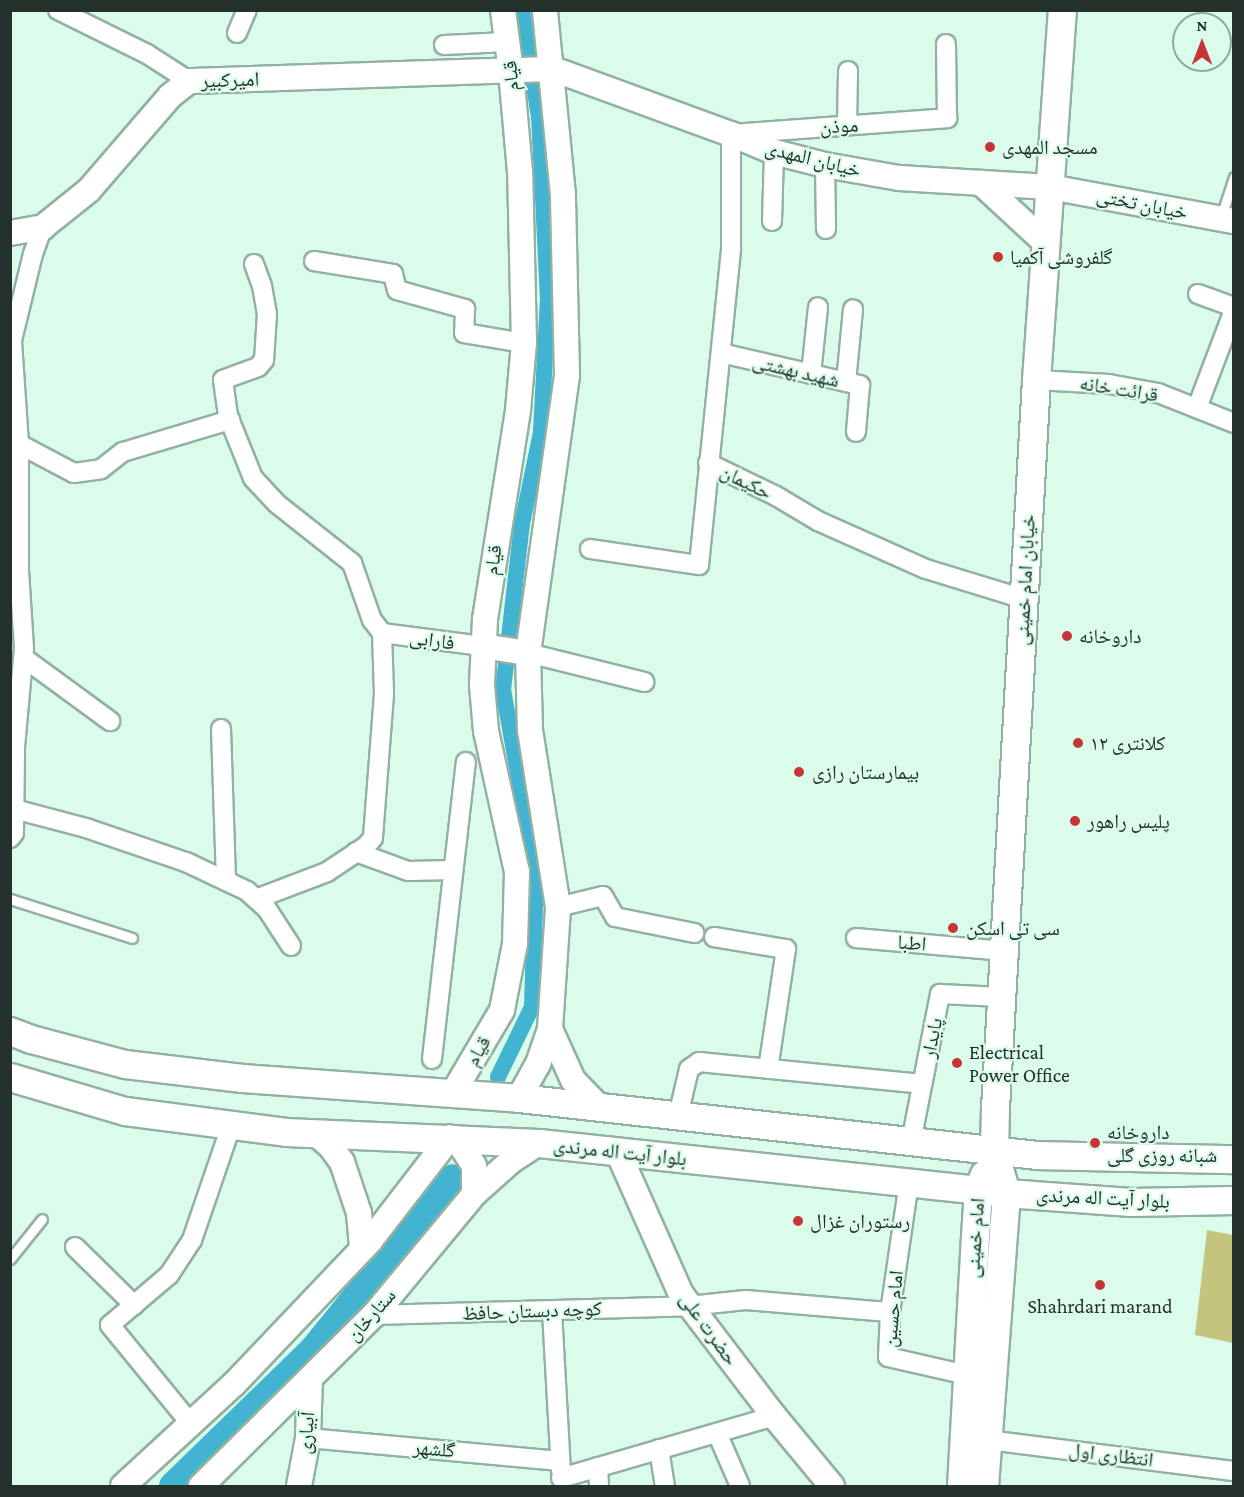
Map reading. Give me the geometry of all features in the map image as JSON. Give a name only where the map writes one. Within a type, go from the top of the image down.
[{"type":"main road","name":"خیابان امام خمینی","points":[[994,1151],[1036,380],[1062,10]]},
{"type":"main road","name":"بلوار آیت اله مرندی","points":[[10,1031],[31,1039],[126,1064],[242,1078],[519,1098],[1037,1155],[1233,1159]]},
{"type":"main road","name":"بلوار آیت اله مرندی","points":[[10,1077],[125,1112],[231,1126],[315,1133],[453,1137],[482,1142],[539,1143],[1006,1193],[1131,1202],[1233,1200]]},
{"type":"main road","points":[[865,1177],[877,1173],[883,1165],[884,1147],[874,1137]]},
{"type":"main road","name":"امام خمینی","points":[[961,1486],[978,1189],[994,1151]]},
{"type":"main road","name":"امام خمینی","points":[[984,1486],[1006,1193],[994,1151]]},
{"type":"street","points":[[58,10],[147,54],[189,81]]},
{"type":"street","points":[[237,33],[247,10]]},
{"type":"street","name":"قیام","points":[[453,1093],[502,1010],[515,944],[517,872],[486,731],[483,646],[496,542],[518,410],[524,343],[520,172],[512,71],[503,10]]},
{"type":"street","points":[[519,1098],[538,1064],[550,1029],[558,907],[530,730],[528,653],[567,375],[563,195],[553,69],[545,11],[557,10]]},
{"type":"street","points":[[444,45],[507,42]]},
{"type":"street","name":"موذن","points":[[731,134],[947,118],[946,44]]},
{"type":"street","name":"امیرکبیر","points":[[10,233],[42,227],[89,190],[170,96],[189,81],[553,69]]},
{"type":"street","name":"خیابان المهدی","points":[[553,69],[774,152],[825,165],[899,178],[1050,187]]},
{"type":"street","points":[[848,71],[848,125]]},
{"type":"street","name":"حکیمان","points":[[731,134],[731,248],[708,463],[776,496],[818,521],[926,569],[1024,599]]},
{"type":"street","points":[[772,221],[774,152]]},
{"type":"street","points":[[825,165],[825,229]]},
{"type":"street","points":[[981,183],[1046,243]]},
{"type":"street","name":"خیابان تختی","points":[[1050,187],[1227,220]]},
{"type":"street","points":[[10,838],[14,833],[15,747],[24,658],[19,570],[19,444],[12,340],[42,227]]},
{"type":"street","points":[[314,261],[393,274],[397,290],[465,309],[464,333],[524,343]]},
{"type":"street","points":[[254,264],[262,286],[267,314],[264,360],[258,367],[223,380],[230,420],[253,478],[276,503],[352,563],[372,620],[382,633],[384,694],[373,838],[327,872],[256,899]]},
{"type":"street","points":[[1197,408],[1233,309],[1198,294]]},
{"type":"street","points":[[810,374],[818,307]]},
{"type":"street","points":[[846,382],[854,309]]},
{"type":"street","name":"شهید بهشتی","points":[[721,353],[860,385],[856,432]]},
{"type":"street","name":"قرائت خانه","points":[[1036,380],[1108,384],[1158,393],[1233,423]]},
{"type":"street","points":[[19,444],[74,473],[101,469],[123,452],[230,420]]},
{"type":"street","points":[[590,549],[699,565],[708,463]]},
{"type":"street","name":"فارابی","points":[[382,633],[483,646]]},
{"type":"street","points":[[483,646],[528,653],[644,682]]},
{"type":"street","points":[[24,658],[110,721]]},
{"type":"street","points":[[221,729],[226,881]]},
{"type":"street","points":[[432,1059],[466,762]]},
{"type":"street","points":[[14,809],[86,828],[186,862],[247,891],[267,909],[291,946]]},
{"type":"street","points":[[356,852],[408,871],[453,870]]},
{"type":"street","points":[[558,907],[603,896],[615,917],[694,933]]},
{"type":"street","points":[[714,936],[786,949],[768,1069]]},
{"type":"street","name":"اطبا","points":[[856,938],[1004,951]]},
{"type":"street","name":"پایدار","points":[[911,1142],[940,994],[1001,997]]},
{"type":"street","points":[[550,1029],[573,1080],[597,1107]]},
{"type":"street","points":[[678,1116],[689,1069],[699,1062],[922,1084]]},
{"type":"street","points":[[191,1424],[111,1325],[170,1275],[192,1240],[231,1126]]},
{"type":"street","points":[[315,1133],[331,1147],[345,1169],[359,1213],[362,1249]]},
{"type":"street","points":[[123,1486],[234,1384],[362,1249],[453,1137],[474,1166],[474,1194]]},
{"type":"street","name":"ستارخان","points":[[201,1486],[374,1315],[474,1194],[511,1161],[539,1143]]},
{"type":"street","name":"حضرت علی","points":[[618,1152],[681,1294],[774,1416],[832,1486]]},
{"type":"street","name":"امام حسین","points":[[909,1182],[890,1312],[888,1357],[967,1375]]},
{"type":"street","points":[[75,1247],[134,1305]]},
{"type":"street","name":"کوچه دبستان حافظ","points":[[374,1315],[689,1306],[746,1300],[890,1312]]},
{"type":"street","points":[[552,1311],[561,1475]]},
{"type":"street","name":"آبیاری","points":[[299,1486],[308,1438],[310,1379]]},
{"type":"street","name":"گلشهر","points":[[308,1438],[561,1475],[598,1467],[774,1416]]},
{"type":"street","points":[[717,1433],[740,1486]]},
{"type":"street","name":"انتظاری اول","points":[[988,1440],[1233,1471]]},
{"type":"street","points":[[659,1449],[665,1486]]},
{"type":"street","points":[[598,1467],[599,1486]]},
{"type":"lane","points":[[1227,220],[1233,177]]},
{"type":"lane","points":[[10,899],[132,938]]},
{"type":"lane","points":[[10,1259],[42,1219]]},
{"type":"shaded area","points":[[1207,1230],[1233,1235],[1233,1343],[1195,1335]]},
{"type":"waterway","points":[[498,1077],[532,1007],[536,873],[503,690],[522,524],[541,432],[548,300],[539,117],[522,10]]},
{"type":"waterway","points":[[173,1486],[312,1351],[453,1178]]},
{"type":"place","name":"مسجد المهدی","points":[[990,147]]},
{"type":"place","name":"گلفروشی آکمیا","points":[[998,257]]},
{"type":"place","name":"داروخانه","points":[[1067,636]]},
{"type":"place","name":"کلانتری ۱۲","points":[[1078,743]]},
{"type":"place","name":"بیمارستان رازی","points":[[799,772]]},
{"type":"place","name":"پلیس راهور","points":[[1075,821]]},
{"type":"place","name":"سی تی اسکن","points":[[953,928]]},
{"type":"place","name":"Electrical Power Office","points":[[957,1063]]},
{"type":"place","name":"داروخانه شبانه روزی گلی","points":[[1095,1143]]},
{"type":"place","name":"رستوران غزال","points":[[798,1221]]},
{"type":"place","name":"Shahrdari marand","points":[[1100,1285]]}]
